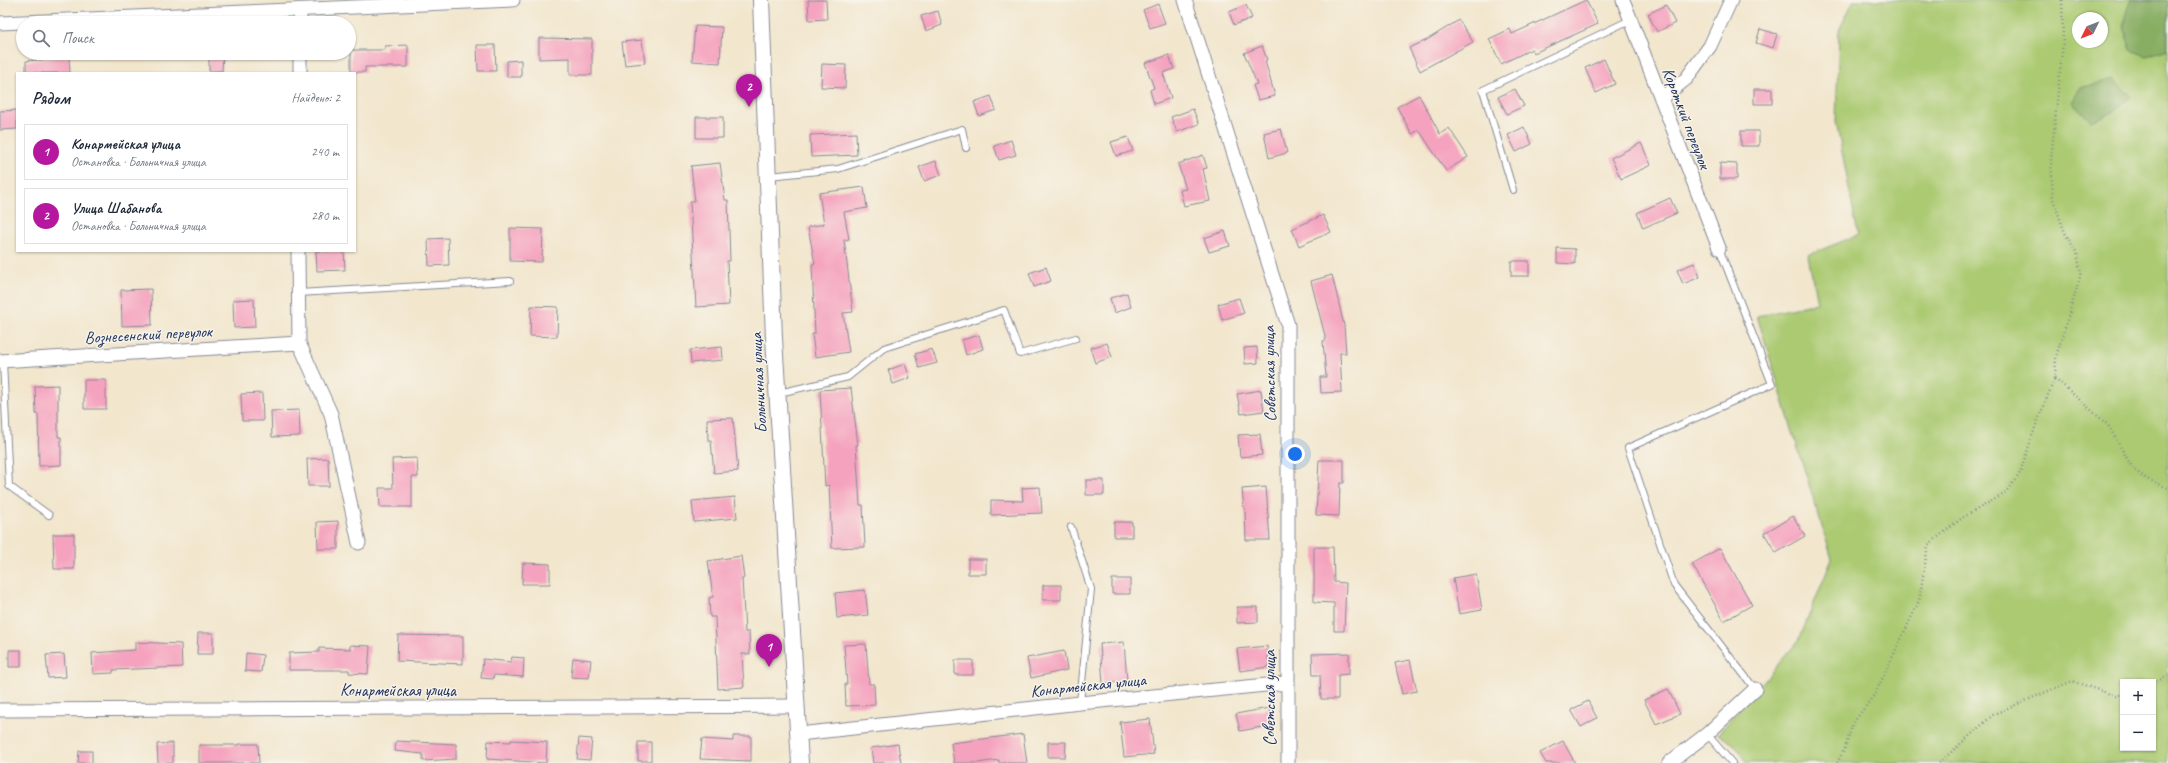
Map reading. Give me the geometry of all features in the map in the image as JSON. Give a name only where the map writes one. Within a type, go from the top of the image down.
[{"type":"street","points":[[312,16],[512,0]]},
{"type":"street","name":"Больничная улица","points":[[761,0],[777,393],[800,763]]},
{"type":"street","name":"Советская улица","points":[[1185,0],[1288,325],[1288,763]]},
{"type":"street","name":"Короткий переулок","points":[[1623,0],[1719,248]]},
{"type":"street","points":[[1661,99],[1686,79],[1710,46],[1731,0]]},
{"type":"street","points":[[0,23],[16,23]]},
{"type":"street","points":[[300,60],[300,72]]},
{"type":"street","points":[[298,252],[299,343],[331,414],[359,543]]},
{"type":"street","name":"Вознесенский переулок","points":[[2,361],[299,343]]},
{"type":"street","name":"Конармейская улица","points":[[799,734],[1080,703],[1287,683]]},
{"type":"street","points":[[1669,763],[1707,734],[1755,689]]},
{"type":"street","name":"Конармейская улица","points":[[0,710],[796,706]]},
{"type":"lane","points":[[1513,190],[1483,90],[1630,20]]},
{"type":"lane","points":[[768,176],[838,169],[962,129],[966,148]]},
{"type":"lane","points":[[1719,248],[1772,384],[1628,448],[1674,585],[1755,689]]},
{"type":"lane","points":[[298,293],[510,281]]},
{"type":"lane","points":[[777,393],[848,377],[884,348],[1004,310],[1020,354],[1076,338]]},
{"type":"lane","points":[[2,361],[9,486],[49,515]]},
{"type":"lane","points":[[1071,527],[1091,589],[1080,703]]},
{"type":"lane","points":[[1707,734],[1732,763]]},
{"type":"path","points":[[1837,763],[1845,748],[1853,723],[1875,694],[1918,601],[1928,545],[1962,518],[2004,494],[2019,475],[2037,422],[2055,378],[2056,357],[2081,274],[2077,253],[2065,233],[2053,199],[2051,160],[2063,42],[2062,0]]},
{"type":"path","points":[[2055,378],[2108,425],[2132,469],[2147,479],[2168,488]]},
{"type":"path","points":[[2156,682],[2168,676]]},
{"type":"path","points":[[1939,763],[1994,714],[2072,681],[2116,696],[2120,695]]},
{"type":"green space","points":[[1854,0],[2168,0],[2168,763],[1746,763],[1737,747],[1718,734],[1799,640],[1832,559],[1757,316],[1817,303],[1808,255],[1858,235],[1836,121],[1839,30]]},
{"type":"green space","points":[[2131,0],[2166,0],[2168,3],[2168,49],[2147,56],[2131,50],[2123,27]]},
{"type":"green space","points":[[2114,79],[2131,96],[2114,112],[2091,121],[2072,102],[2080,88]]},
{"type":"building","points":[[808,0],[826,0],[827,19],[809,20]]},
{"type":"building","points":[[1586,0],[1598,24],[1534,53],[1532,49],[1501,64],[1489,39],[1510,29],[1512,34]]},
{"type":"building","points":[[1158,4],[1165,23],[1150,28],[1143,10]]},
{"type":"building","points":[[1246,5],[1252,18],[1234,25],[1229,12]]},
{"type":"building","points":[[1666,5],[1675,23],[1657,32],[1648,14]]},
{"type":"building","points":[[938,11],[942,25],[926,31],[921,16]]},
{"type":"building","points":[[1459,20],[1473,42],[1420,71],[1409,48],[1425,41]]},
{"type":"building","points":[[695,26],[722,27],[720,63],[692,61]]},
{"type":"building","points":[[1760,29],[1777,34],[1773,48],[1756,43]]},
{"type":"building","points":[[539,38],[592,39],[592,75],[570,75],[570,58],[539,59]]},
{"type":"building","points":[[642,40],[645,63],[625,65],[622,42]]},
{"type":"building","points":[[408,45],[408,67],[365,67],[365,72],[351,72],[351,60],[356,60],[356,50],[385,50],[385,46]]},
{"type":"building","points":[[477,45],[495,45],[496,71],[478,71]]},
{"type":"building","points":[[1262,46],[1267,60],[1265,61],[1275,96],[1258,100],[1253,85],[1257,84],[1244,53]]},
{"type":"building","points":[[1169,55],[1174,69],[1163,73],[1171,98],[1154,104],[1150,90],[1154,88],[1145,63]]},
{"type":"building","points":[[1604,59],[1615,84],[1596,93],[1585,68]]},
{"type":"building","points":[[69,60],[70,72],[26,72],[26,61]]},
{"type":"building","points":[[209,60],[223,60],[222,71],[209,71]]},
{"type":"building","points":[[521,60],[521,77],[507,77],[507,61]]},
{"type":"building","points":[[822,64],[846,65],[845,88],[821,87]]},
{"type":"building","points":[[1515,89],[1524,106],[1507,114],[1498,97]]},
{"type":"building","points":[[1754,89],[1772,89],[1772,104],[1754,104]]},
{"type":"building","points":[[1419,95],[1440,134],[1449,128],[1468,157],[1446,171],[1419,130],[1412,134],[1397,107]]},
{"type":"building","points":[[991,96],[996,110],[979,116],[974,102]]},
{"type":"building","points":[[1193,109],[1199,124],[1177,132],[1171,117]]},
{"type":"building","points":[[16,110],[16,129],[0,130],[0,111]]},
{"type":"building","points":[[696,117],[723,117],[723,138],[696,138]]},
{"type":"building","points":[[1524,127],[1532,144],[1516,152],[1508,135]]},
{"type":"building","points":[[1281,129],[1287,153],[1269,158],[1264,133]]},
{"type":"building","points":[[1741,131],[1759,131],[1759,146],[1741,146]]},
{"type":"building","points":[[856,133],[857,155],[811,157],[810,135]]},
{"type":"building","points":[[1128,137],[1133,151],[1116,156],[1111,142]]},
{"type":"building","points":[[1011,140],[1016,155],[999,160],[994,146]]},
{"type":"building","points":[[1641,143],[1651,165],[1621,179],[1611,158]]},
{"type":"building","points":[[1203,155],[1207,168],[1203,169],[1210,201],[1184,206],[1180,190],[1186,189],[1178,164]]},
{"type":"building","points":[[936,161],[941,175],[924,181],[919,167]]},
{"type":"building","points":[[720,163],[725,200],[728,200],[730,261],[727,261],[729,305],[696,307],[690,202],[695,202],[691,166]]},
{"type":"building","points":[[1720,163],[1737,164],[1737,179],[1720,179]]},
{"type":"building","points":[[864,187],[867,208],[844,212],[849,239],[844,240],[853,312],[843,313],[849,352],[815,357],[812,334],[815,334],[812,264],[815,264],[808,227],[824,224],[819,193]]},
{"type":"building","points":[[1670,198],[1677,213],[1643,228],[1637,213]]},
{"type":"building","points":[[1323,215],[1331,232],[1299,246],[1292,229]]},
{"type":"building","points":[[510,228],[543,229],[542,262],[510,261]]},
{"type":"building","points":[[1225,231],[1230,246],[1209,252],[1204,238]]},
{"type":"building","points":[[448,238],[449,265],[429,266],[428,239]]},
{"type":"building","points":[[1557,248],[1575,249],[1575,264],[1557,263]]},
{"type":"building","points":[[316,252],[344,252],[345,270],[317,271]]},
{"type":"building","points":[[1511,261],[1529,261],[1529,276],[1511,276]]},
{"type":"building","points":[[1694,263],[1700,277],[1683,284],[1677,270]]},
{"type":"building","points":[[1046,267],[1051,281],[1034,287],[1029,273]]},
{"type":"building","points":[[1332,275],[1344,325],[1346,353],[1340,353],[1342,392],[1321,393],[1320,377],[1326,377],[1323,341],[1326,340],[1311,281]]},
{"type":"building","points":[[151,289],[152,325],[122,326],[121,290]]},
{"type":"building","points":[[1127,293],[1131,307],[1114,313],[1110,298]]},
{"type":"building","points":[[1239,298],[1244,313],[1222,320],[1218,304]]},
{"type":"building","points":[[254,299],[255,327],[234,328],[233,300]]},
{"type":"building","points":[[531,306],[558,307],[557,337],[530,336]]},
{"type":"building","points":[[979,335],[983,349],[966,355],[962,340]]},
{"type":"building","points":[[1107,343],[1112,357],[1095,363],[1090,348]]},
{"type":"building","points":[[722,347],[723,360],[691,363],[690,350]]},
{"type":"building","points":[[1257,347],[1258,363],[1245,364],[1244,348]]},
{"type":"building","points":[[932,349],[937,363],[919,368],[915,354]]},
{"type":"building","points":[[905,364],[910,378],[893,384],[888,370]]},
{"type":"building","points":[[84,380],[106,380],[106,409],[84,409]]},
{"type":"building","points":[[58,385],[58,437],[61,437],[61,465],[39,466],[38,414],[36,414],[35,386]]},
{"type":"building","points":[[851,388],[858,445],[856,445],[860,505],[863,505],[865,547],[832,548],[829,485],[825,486],[820,390]]},
{"type":"building","points":[[1261,390],[1264,411],[1241,414],[1237,394]]},
{"type":"building","points":[[262,393],[263,421],[242,421],[241,394]]},
{"type":"building","points":[[299,410],[300,436],[272,437],[271,411]]},
{"type":"building","points":[[733,418],[738,471],[714,473],[711,440],[708,440],[707,419]]},
{"type":"building","points":[[1260,434],[1262,455],[1240,457],[1238,435]]},
{"type":"building","points":[[328,458],[329,486],[308,486],[307,459]]},
{"type":"building","points":[[417,458],[418,477],[412,477],[412,507],[380,507],[379,488],[393,488],[392,459]]},
{"type":"building","points":[[1319,460],[1344,460],[1344,483],[1340,483],[1339,516],[1316,515]]},
{"type":"building","points":[[1086,480],[1104,480],[1104,495],[1086,495]]},
{"type":"building","points":[[1040,487],[1042,513],[991,515],[991,500],[1023,501],[1022,488]]},
{"type":"building","points":[[1266,487],[1270,540],[1246,540],[1245,508],[1244,509],[1242,489]]},
{"type":"building","points":[[735,497],[737,518],[694,522],[692,501]]},
{"type":"building","points":[[1793,516],[1805,536],[1776,553],[1764,533]]},
{"type":"building","points":[[338,521],[338,549],[318,549],[317,522]]},
{"type":"building","points":[[1114,522],[1132,522],[1132,537],[1114,537]]},
{"type":"building","points":[[53,534],[74,534],[74,569],[54,569]]},
{"type":"building","points":[[1314,547],[1333,547],[1334,582],[1346,583],[1344,631],[1334,631],[1334,603],[1314,602]]},
{"type":"building","points":[[1720,548],[1752,605],[1724,621],[1692,564]]},
{"type":"building","points":[[741,556],[744,578],[742,579],[745,632],[749,632],[750,654],[742,654],[744,687],[718,689],[715,617],[710,617],[709,598],[713,597],[708,561]]},
{"type":"building","points":[[968,559],[986,559],[986,574],[968,574]]},
{"type":"building","points":[[523,563],[550,564],[550,584],[522,584]]},
{"type":"building","points":[[1476,574],[1482,610],[1459,614],[1453,578]]},
{"type":"building","points":[[1112,579],[1130,579],[1130,594],[1112,594]]},
{"type":"building","points":[[1043,585],[1061,585],[1061,600],[1043,600]]},
{"type":"building","points":[[865,590],[868,615],[837,618],[835,593]]},
{"type":"building","points":[[1237,607],[1258,607],[1258,622],[1237,623]]},
{"type":"building","points":[[198,633],[213,633],[213,654],[197,654]]},
{"type":"building","points":[[398,635],[463,636],[463,664],[397,661]]},
{"type":"building","points":[[135,642],[181,644],[182,667],[113,670],[113,673],[93,674],[92,653],[135,650]]},
{"type":"building","points":[[1124,642],[1127,681],[1103,683],[1100,644]]},
{"type":"building","points":[[866,644],[869,684],[874,684],[875,705],[846,706],[845,684],[847,684],[844,645]]},
{"type":"building","points":[[350,645],[370,646],[368,674],[349,673],[349,670],[289,670],[289,653],[319,652],[319,648],[350,649]]},
{"type":"building","points":[[1267,646],[1269,667],[1240,671],[1237,649]]},
{"type":"building","points":[[9,650],[21,650],[21,667],[9,667]]},
{"type":"building","points":[[1064,651],[1067,670],[1031,678],[1027,658]]},
{"type":"building","points":[[246,653],[263,655],[261,672],[245,671]]},
{"type":"building","points":[[1349,653],[1349,674],[1338,675],[1338,699],[1321,699],[1320,675],[1313,675],[1312,654]]},
{"type":"building","points":[[64,654],[66,677],[48,678],[46,655]]},
{"type":"building","points":[[512,657],[524,658],[523,677],[494,675],[493,679],[481,678],[483,659],[511,662]]},
{"type":"building","points":[[573,658],[591,660],[589,678],[571,677]]},
{"type":"building","points":[[955,660],[973,660],[973,675],[955,675]]},
{"type":"building","points":[[1410,660],[1417,691],[1402,694],[1395,663]]},
{"type":"building","points":[[1668,689],[1680,714],[1656,724],[1644,700]]},
{"type":"building","points":[[1588,701],[1597,718],[1581,727],[1571,710]]},
{"type":"building","points":[[1269,708],[1272,725],[1240,731],[1236,714]]},
{"type":"building","points":[[1150,719],[1154,754],[1124,757],[1120,722]]},
{"type":"building","points":[[1023,734],[1027,763],[999,763],[999,760],[977,763],[954,763],[951,743]]},
{"type":"building","points":[[733,736],[751,736],[751,761],[700,759],[702,739],[733,741]]},
{"type":"building","points":[[579,738],[592,739],[590,760],[577,759]]},
{"type":"building","points":[[511,740],[547,742],[546,763],[487,759],[488,741],[511,742]]},
{"type":"building","points":[[396,741],[456,744],[456,759],[423,761],[423,754],[395,751]]},
{"type":"building","points":[[1563,741],[1575,763],[1546,763],[1540,753]]},
{"type":"building","points":[[638,742],[651,742],[651,761],[638,761]]},
{"type":"building","points":[[1048,742],[1066,742],[1065,757],[1048,757]]},
{"type":"building","points":[[173,743],[173,763],[158,763],[157,744]]},
{"type":"building","points":[[258,744],[259,763],[199,763],[199,745]]},
{"type":"building","points":[[898,744],[901,763],[873,763],[871,748]]},
{"type":"building","points":[[79,751],[92,751],[92,763],[78,763]]},
{"type":"place","name":"Улица Шабанова","points":[[749,107]]},
{"type":"place","name":"Конармейская улица","points":[[769,667]]}]
